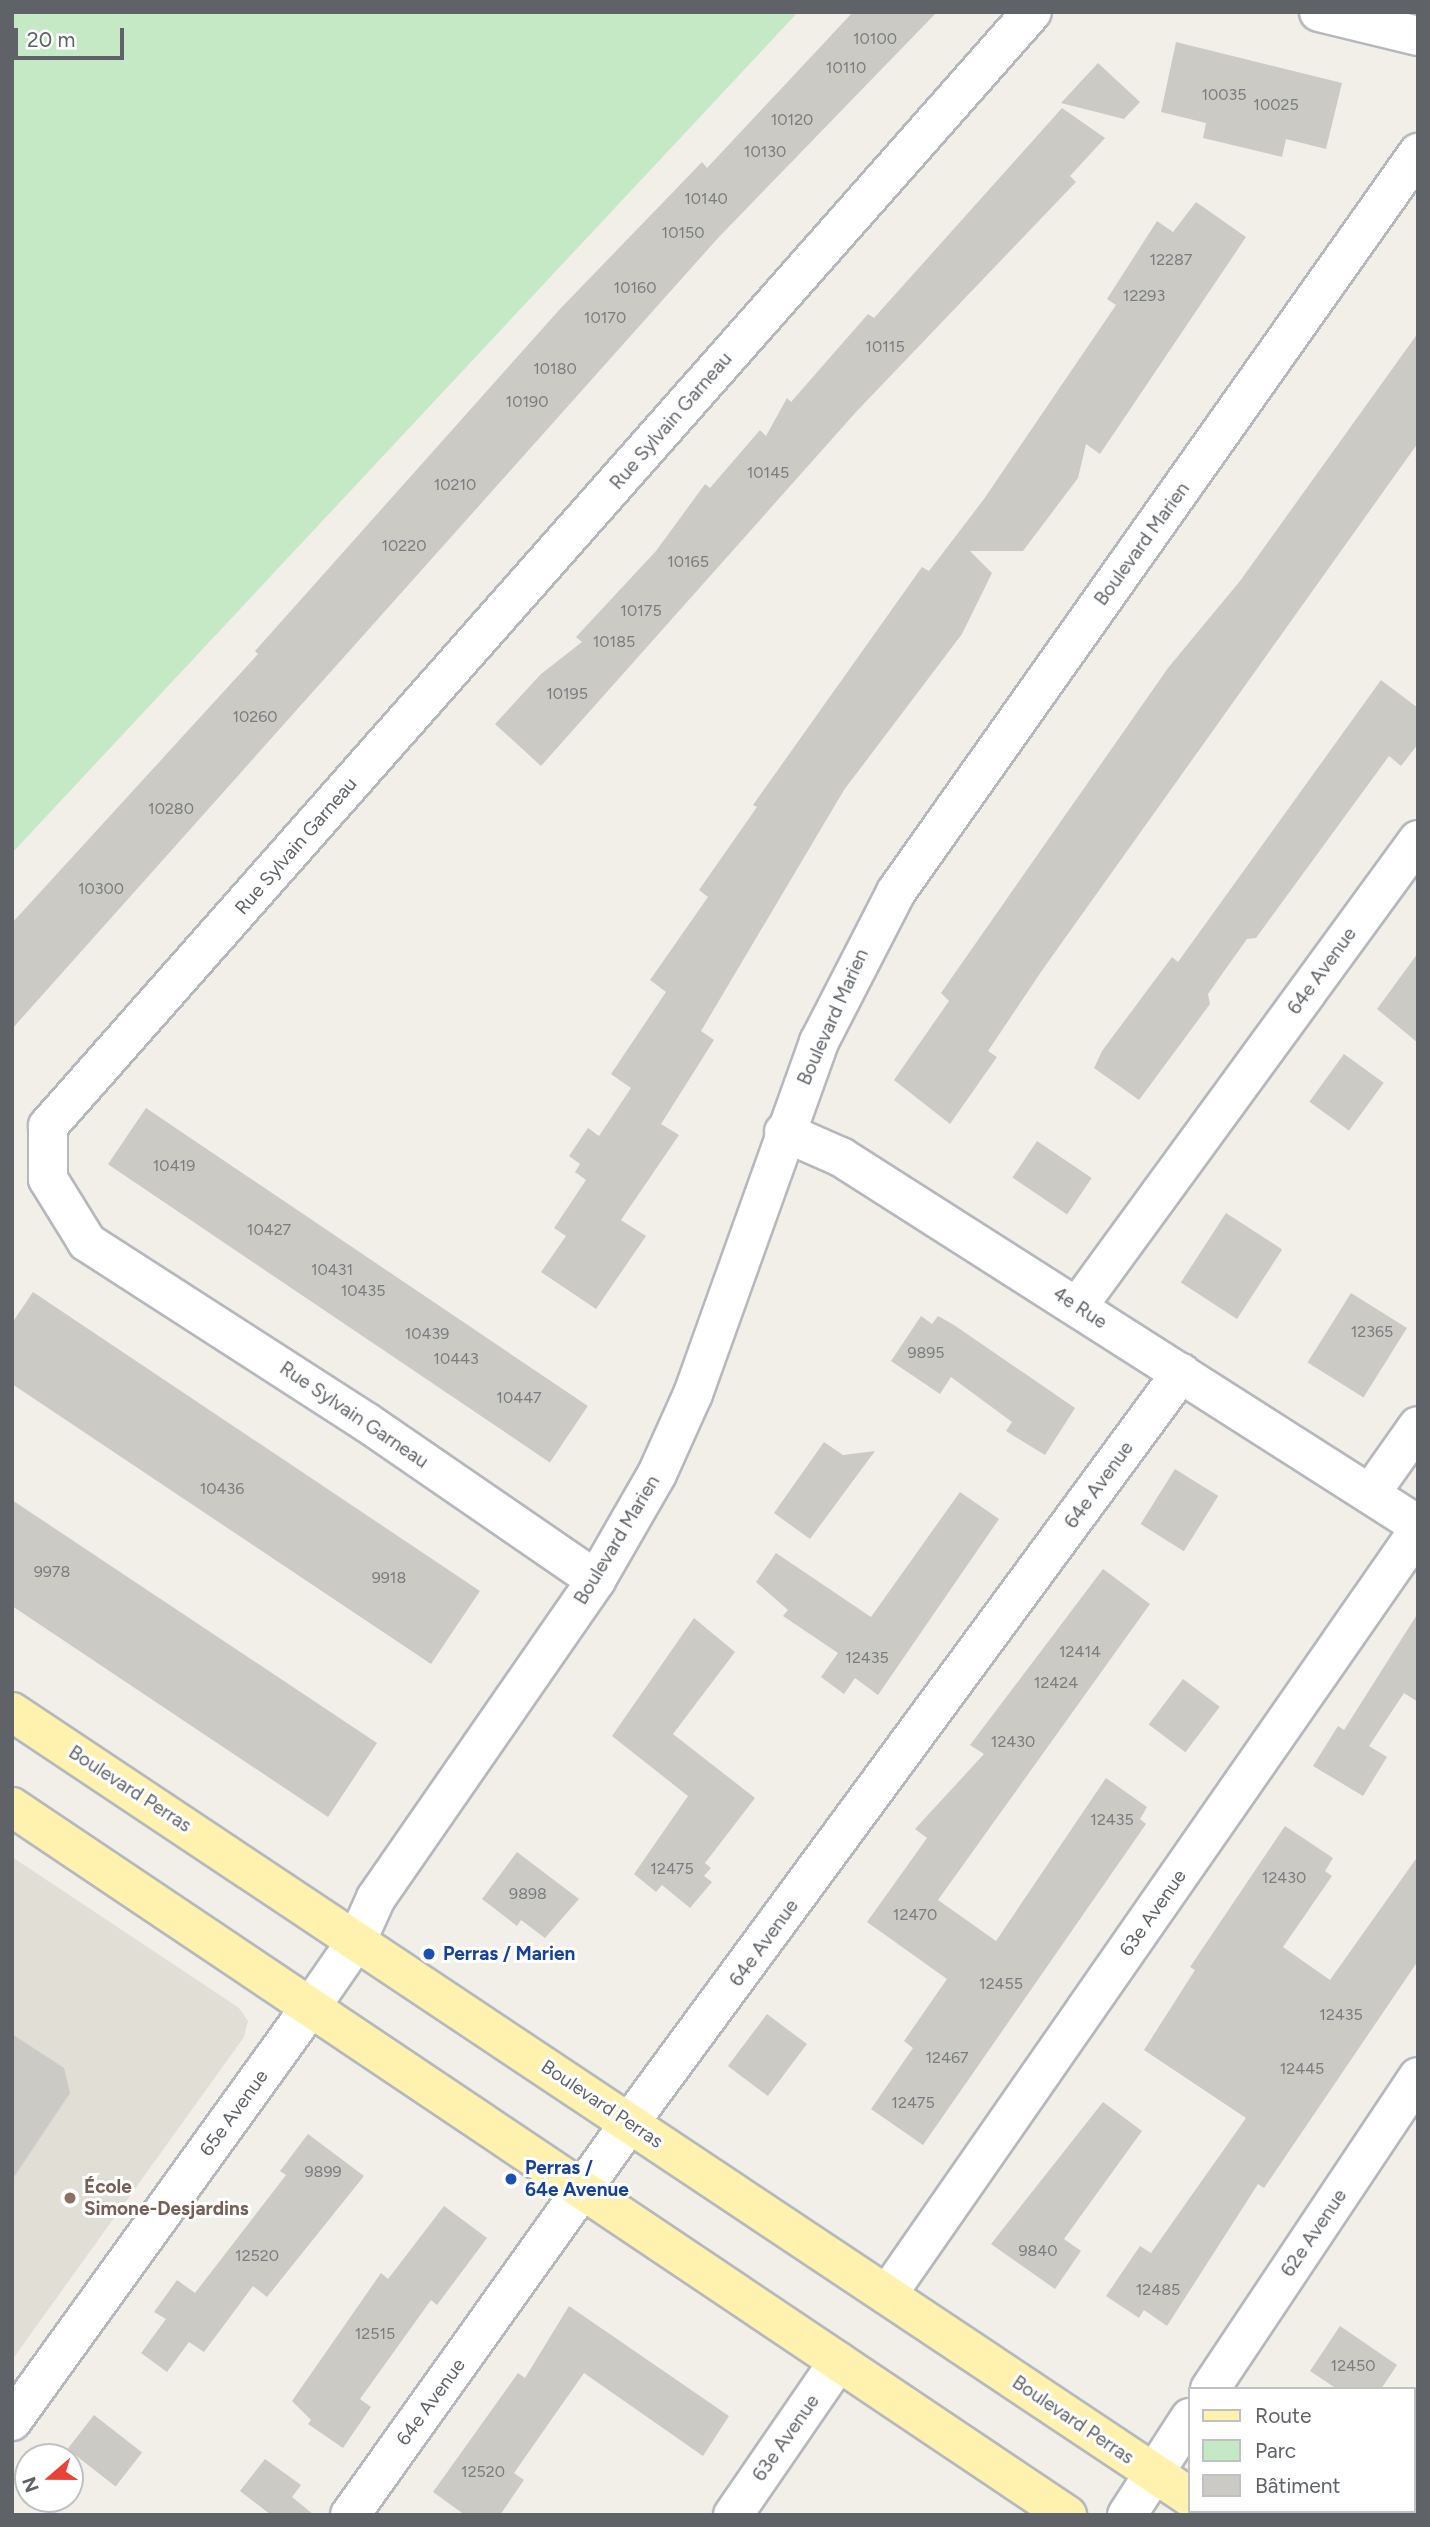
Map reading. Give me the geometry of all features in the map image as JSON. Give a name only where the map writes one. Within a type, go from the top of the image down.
[{"type":"main road","name":"Boulevard Perras","points":[[12,1712],[1188,2496]]},
{"type":"main road","points":[[12,1807],[312,2005],[1068,2515]]},
{"type":"street","name":"Rue Sylvain Garneau","points":[[596,1580],[366,1422],[88,1241],[48,1179],[47,1126],[1032,12]]},
{"type":"street","points":[[1319,12],[1418,36]]},
{"type":"street","name":"Boulevard Marien","points":[[357,1940],[376,1898],[596,1580],[657,1474],[693,1394],[784,1132],[819,1042],[896,892],[1418,153]]},
{"type":"street","name":"64e Avenue","points":[[1078,1306],[1418,840]]},
{"type":"street","name":"4e Rue","points":[[784,1132],[841,1157],[1370,1494]]},
{"type":"street","name":"64e Avenue","points":[[350,2515],[630,2122],[1181,1373]]},
{"type":"street","points":[[1418,1426],[1370,1494],[1418,1525]]},
{"type":"street","name":"63e Avenue","points":[[887,2295],[1418,1531]]},
{"type":"street","name":"65e Avenue","points":[[12,2421],[357,1940]]},
{"type":"street","name":"62e Avenue","points":[[1211,2387],[1418,2077]]},
{"type":"street","name":"63e Avenue","points":[[733,2515],[838,2362]]},
{"type":"street","points":[[1127,2515],[1188,2421]]},
{"type":"shaded area","name":"École Simone-Desjardins","points":[[12,1857],[239,2008],[248,2021],[244,2037],[12,2360]]},
{"type":"green space","points":[[12,12],[798,12],[12,853]]},
{"type":"building","points":[[853,12],[937,12],[718,238],[12,1029],[12,923],[258,654],[255,651],[560,309],[702,162],[707,168]]},
{"type":"building","points":[[1176,42],[1342,83],[1326,149],[1286,139],[1282,157],[1203,138],[1206,123],[1161,112]]},
{"type":"building","points":[[1098,63],[1140,102],[1124,119],[1061,103]]},
{"type":"building","points":[[1062,108],[1105,138],[1070,176],[1076,182],[856,412],[541,766],[495,724],[541,674],[582,642],[576,637],[656,551],[705,484],[710,488],[760,430],[766,436],[787,398],[791,402],[868,314],[874,318]]},
{"type":"building","points":[[1196,202],[1246,237],[1100,454],[1086,444],[1078,478],[1023,551],[970,551],[992,573],[962,634],[844,790],[701,1031],[714,1040],[661,1124],[679,1135],[621,1220],[646,1236],[596,1309],[541,1272],[566,1236],[554,1228],[586,1180],[575,1172],[580,1164],[569,1156],[588,1128],[599,1136],[631,1088],[611,1074],[666,992],[650,980],[708,897],[699,890],[757,807],[753,805],[922,567],[929,571],[984,499],[1116,305],[1107,299],[1157,221],[1173,232]]},
{"type":"building","points":[[1418,333],[1418,443],[1043,969],[988,1051],[997,1057],[950,1124],[894,1080],[949,1001],[941,993],[1168,668],[1240,581]]},
{"type":"building","points":[[1381,680],[1418,708],[1418,744],[1401,766],[1389,756],[1256,938],[1247,939],[1208,994],[1210,1004],[1139,1100],[1094,1068],[1102,1051],[1172,957],[1178,962]]},
{"type":"building","points":[[1418,953],[1418,1043],[1377,1009]]},
{"type":"building","points":[[1344,1054],[1384,1083],[1349,1131],[1309,1102]]},
{"type":"building","points":[[146,1108],[588,1406],[550,1462],[108,1164]]},
{"type":"building","points":[[1037,1141],[1092,1178],[1067,1214],[1012,1177]]},
{"type":"building","points":[[1226,1213],[1282,1249],[1237,1319],[1181,1283]]},
{"type":"building","points":[[33,1292],[480,1591],[431,1664],[12,1384],[12,1323]]},
{"type":"building","points":[[1351,1293],[1407,1328],[1364,1398],[1308,1363]]},
{"type":"building","points":[[921,1316],[932,1324],[938,1316],[954,1325],[1075,1408],[1045,1455],[1006,1431],[1012,1422],[951,1377],[940,1394],[891,1361]]},
{"type":"building","points":[[824,1442],[843,1455],[875,1451],[810,1539],[774,1513]]},
{"type":"building","points":[[1175,1469],[1218,1496],[1184,1551],[1141,1524]]},
{"type":"building","points":[[960,1492],[999,1519],[878,1695],[855,1678],[844,1694],[821,1677],[838,1653],[783,1616],[788,1610],[756,1582],[776,1553],[871,1617]]},
{"type":"building","points":[[12,1500],[377,1743],[328,1817],[12,1606]]},
{"type":"building","points":[[1103,1569],[1150,1604],[938,1900],[996,1941],[1106,1778],[1147,1807],[1140,1819],[1146,1824],[923,2145],[871,2109],[913,2048],[904,2041],[947,1979],[867,1922],[927,1838],[915,1829],[984,1754],[970,1745]]},
{"type":"building","points":[[1418,1613],[1418,1702],[1404,1693],[1369,1746],[1387,1757],[1363,1796],[1313,1766],[1338,1726],[1344,1730]]},
{"type":"building","points":[[694,1618],[735,1652],[673,1734],[755,1798],[705,1863],[711,1868],[704,1876],[712,1882],[690,1908],[662,1885],[656,1892],[634,1874],[688,1796],[612,1736]]},
{"type":"building","points":[[1183,1679],[1220,1707],[1185,1752],[1149,1725]]},
{"type":"building","points":[[1285,1826],[1333,1858],[1325,1871],[1332,1876],[1283,1947],[1330,1980],[1418,1856],[1418,1961],[1264,2188],[1258,2184],[1167,2326],[1144,2310],[1139,2318],[1106,2296],[1140,2246],[1151,2253],[1246,2118],[1144,2050],[1195,1970],[1190,1967]]},
{"type":"building","points":[[517,1852],[579,1899],[545,1938],[521,1920],[517,1926],[482,1899]]},
{"type":"building","points":[[767,2014],[807,2044],[768,2096],[728,2066]]},
{"type":"building","points":[[12,2034],[64,2068],[70,2093],[12,2180]]},
{"type":"building","points":[[1103,2102],[1142,2131],[1064,2239],[1081,2251],[1055,2289],[991,2244]]},
{"type":"building","points":[[308,2134],[364,2176],[267,2297],[253,2286],[204,2352],[189,2342],[167,2372],[141,2353],[166,2319],[154,2312],[177,2280],[195,2293],[286,2175],[280,2171]]},
{"type":"building","points":[[444,2206],[487,2238],[437,2305],[431,2300],[360,2399],[371,2407],[343,2448],[308,2424],[311,2420],[292,2401],[381,2273],[388,2279]]},
{"type":"building","points":[[569,2306],[729,2416],[703,2456],[584,2373],[514,2473],[524,2480],[500,2515],[465,2515],[433,2492],[518,2373],[525,2378]]},
{"type":"building","points":[[1340,2326],[1397,2365],[1382,2387],[1334,2387],[1310,2371]]},
{"type":"building","points":[[94,2415],[142,2453],[116,2486],[84,2462],[84,2443],[72,2443]]},
{"type":"building","points":[[265,2459],[301,2485],[292,2497],[314,2515],[271,2515],[240,2491]]},
{"type":"place","name":"Perras / Marien","points":[[429,1954]]},
{"type":"place","name":"Perras / 64e Avenue","points":[[511,2179]]},
{"type":"place","name":"École Simone-Desjardins","points":[[70,2198]]}]
